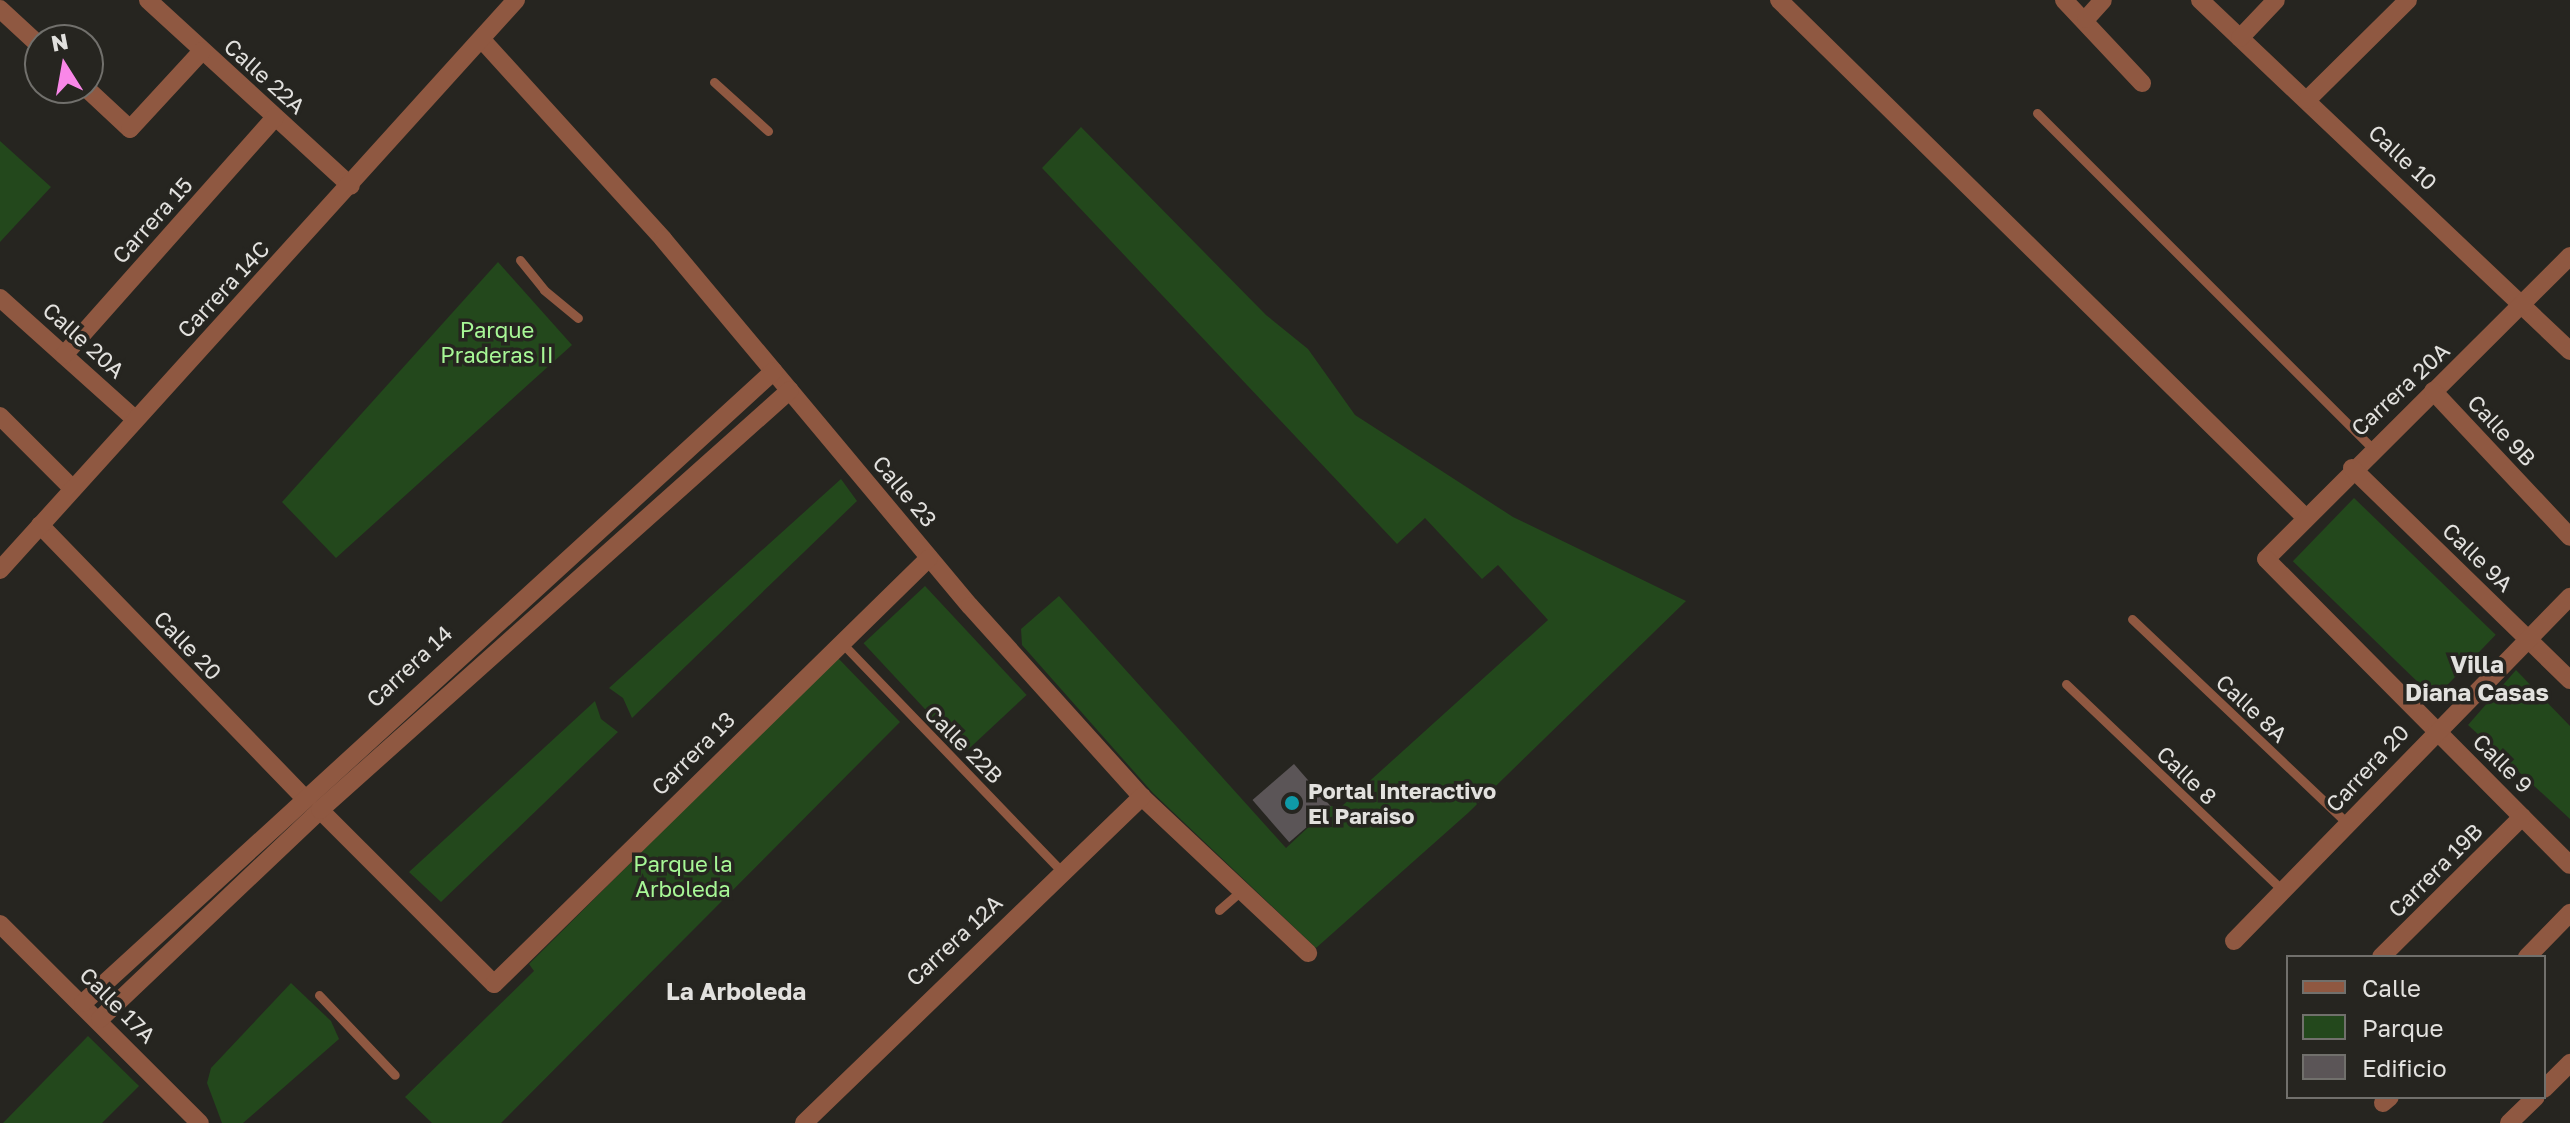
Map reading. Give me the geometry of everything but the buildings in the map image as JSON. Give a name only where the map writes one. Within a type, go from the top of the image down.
[{"type":"street","name":"Calle 22A","points":[[148,0],[351,186]]},
{"type":"street","points":[[484,42],[516,0]]},
{"type":"street","points":[[1779,0],[2305,517]]},
{"type":"street","points":[[2064,0],[2086,19],[2142,83]]},
{"type":"street","points":[[2086,19],[2103,0]]},
{"type":"street","name":"Calle 10","points":[[2200,0],[2524,303],[2570,351]]},
{"type":"street","points":[[2240,38],[2276,0]]},
{"type":"street","points":[[2307,100],[2408,0]]},
{"type":"street","points":[[0,9],[24,31]]},
{"type":"street","name":"Carrera 14C","points":[[0,570],[135,419],[484,42]]},
{"type":"street","name":"Calle 23","points":[[484,42],[774,371],[929,558],[1142,797],[1308,953]]},
{"type":"street","points":[[103,104],[130,129],[202,51]]},
{"type":"street","name":"Carrera 15","points":[[64,355],[275,117]]},
{"type":"street","name":"Carrera 20A","points":[[2266,559],[2372,448],[2570,256]]},
{"type":"street","name":"Calle 20A","points":[[0,298],[135,419]]},
{"type":"street","name":"Carrera 14","points":[[83,1003],[304,797],[774,371]]},
{"type":"street","name":"Carrera 14","points":[[100,1019],[320,810],[790,390]]},
{"type":"street","name":"Calle 9B","points":[[2433,391],[2570,537]]},
{"type":"street","points":[[0,416],[73,489]]},
{"type":"street","name":"Calle 9A","points":[[2352,468],[2570,680]]},
{"type":"street","name":"Calle 20","points":[[40,525],[304,797]]},
{"type":"street","name":"Carrera 13","points":[[320,810],[494,984],[840,641],[929,558]]},
{"type":"street","name":"Calle 9","points":[[2266,559],[2570,865]]},
{"type":"street","name":"Carrera 20","points":[[2234,941],[2570,597]]},
{"type":"street","name":"Carrera 12A","points":[[804,1123],[1142,797]]},
{"type":"street","name":"Carrera 19B","points":[[2383,955],[2522,817]]},
{"type":"street","points":[[2529,955],[2570,913]]},
{"type":"street","name":"Calle 17A","points":[[0,924],[100,1019],[200,1123]]},
{"type":"street","points":[[2546,1087],[2570,1063]]},
{"type":"street","points":[[2509,1123],[2534,1099]]},
{"type":"lane","points":[[714,82],[768,131]]},
{"type":"lane","points":[[2037,113],[2372,448]]},
{"type":"lane","points":[[520,260],[544,290],[578,318]]},
{"type":"lane","name":"Calle 8A","points":[[2132,619],[2348,824]]},
{"type":"lane","name":"Calle 22B","points":[[840,641],[1062,872]]},
{"type":"lane","name":"Calle 8","points":[[2066,684],[2283,891]]},
{"type":"lane","points":[[1219,910],[1240,892]]},
{"type":"lane","points":[[319,995],[395,1075]]},
{"type":"green space","points":[[1081,127],[1266,315],[1308,349],[1355,415],[1513,517],[1686,601],[1468,813],[1316,948],[1153,793],[1022,645],[1021,629],[1059,596],[1286,848],[1331,806],[1342,806],[1548,620],[1498,565],[1482,579],[1425,518],[1397,544],[1042,168]]},
{"type":"green space","points":[[0,141],[51,187],[0,242]]},
{"type":"green space","name":"Parque Praderas II","points":[[498,262],[572,345],[336,558],[282,502]]},
{"type":"green space","points":[[841,479],[857,501],[632,718],[623,698],[609,688]]},
{"type":"green space","points":[[2354,498],[2496,635],[2435,698],[2293,561]]},
{"type":"green space","points":[[925,586],[1027,695],[965,752],[864,643]]},
{"type":"green space","name":"Parque la Arboleda","points":[[837,657],[900,722],[501,1123],[432,1123],[405,1097],[534,971],[529,964]]},
{"type":"green space","points":[[2516,670],[2570,726],[2570,819],[2468,725]]},
{"type":"green space","points":[[595,701],[601,719],[618,732],[441,902],[409,872]]},
{"type":"green space","points":[[291,983],[331,1021],[339,1039],[243,1123],[222,1123],[207,1083],[211,1068]]},
{"type":"green space","points":[[88,1036],[139,1086],[102,1123],[3,1123]]},
{"type":"place","name":"Portal Interactivo El Paraiso","points":[[1292,803]]},
{"type":"district","name":"Villa Diana Casas","points":[[2477,678]]},
{"type":"district","name":"La Arboleda","points":[[736,991]]}]
